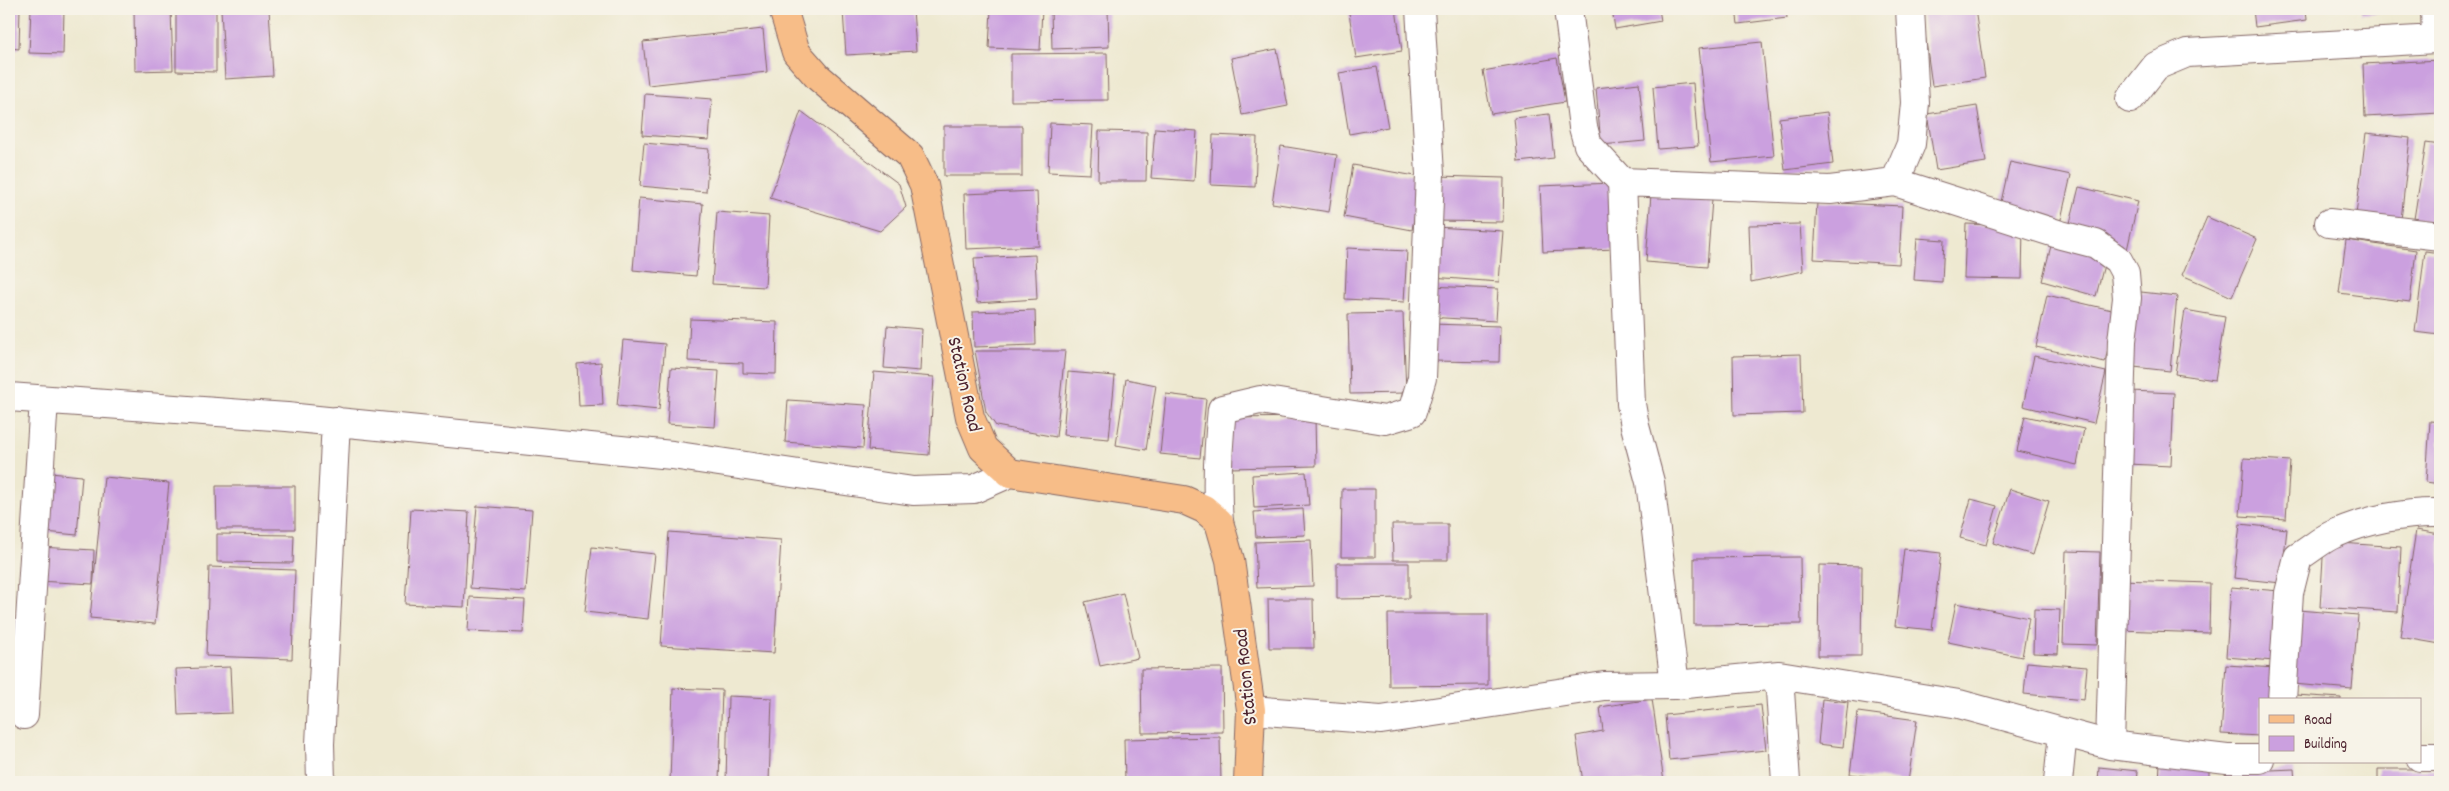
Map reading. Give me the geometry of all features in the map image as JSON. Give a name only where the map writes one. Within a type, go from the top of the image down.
[{"type":"main road","name":"Station Road","points":[[783,9],[796,52],[818,77],[910,156],[924,185],[970,417],[983,448],[1010,473]]},
{"type":"main road","points":[[1010,473],[1184,500],[1204,508],[1219,522]]},
{"type":"main road","name":"Station Road","points":[[1219,522],[1230,560],[1251,710],[1248,782]]},
{"type":"street","points":[[1219,522],[1216,477],[1220,451],[1219,436],[1222,409],[1260,400],[1385,420],[1412,412],[1422,378],[1430,174],[1420,9]]},
{"type":"street","points":[[1568,9],[1583,127],[1588,145],[1622,182],[1631,404],[1650,482],[1675,685]]},
{"type":"street","points":[[1895,182],[1911,144],[1915,103],[1910,9]]},
{"type":"street","points":[[2130,98],[2156,66],[2187,53],[2438,40],[2435,9]]},
{"type":"street","points":[[1622,182],[1830,190],[1895,182],[2061,235],[2096,244],[2118,260],[2125,273],[2127,298],[2122,341],[2110,745]]},
{"type":"street","points":[[2329,223],[2440,236]]},
{"type":"street","points":[[9,396],[336,421],[672,455],[913,491],[974,489],[1010,473]]},
{"type":"street","points":[[24,715],[44,400]]},
{"type":"street","points":[[321,782],[320,744],[336,421]]},
{"type":"street","points":[[2282,698],[2289,593],[2298,557],[2333,534],[2374,521],[2427,512],[2440,513]]},
{"type":"street","points":[[1251,710],[1381,720],[1604,686],[1675,685],[1779,675],[1959,704],[2110,745],[2227,759],[2259,759]]},
{"type":"street","points":[[1779,675],[1786,782]]},
{"type":"street","points":[[2058,782],[2063,732]]},
{"type":"street","points":[[2422,757],[2440,757]]},
{"type":"building","points":[[9,9],[20,9],[19,49],[9,48]]},
{"type":"building","points":[[31,9],[64,9],[63,54],[29,53]]},
{"type":"building","points":[[134,9],[171,9],[173,70],[135,71]]},
{"type":"building","points":[[176,9],[216,9],[216,72],[176,71]]},
{"type":"building","points":[[269,9],[273,76],[225,79],[221,10]]},
{"type":"building","points":[[913,9],[916,51],[846,55],[843,11]]},
{"type":"building","points":[[991,9],[1042,9],[1040,50],[989,48]]},
{"type":"building","points":[[1051,9],[1108,9],[1109,47],[1052,49]]},
{"type":"building","points":[[1373,9],[1396,9],[1402,51],[1356,58],[1349,13]]},
{"type":"building","points":[[1612,9],[1659,9],[1661,21],[1615,29]]},
{"type":"building","points":[[1736,9],[1786,9],[1787,18],[1738,24]]},
{"type":"building","points":[[1793,9],[1823,9],[1823,10],[1794,13]]},
{"type":"building","points":[[1975,9],[1985,78],[1932,86],[1922,11]]},
{"type":"building","points":[[2253,9],[2306,9],[2307,20],[2255,27]]},
{"type":"building","points":[[2361,9],[2414,9],[2414,10],[2361,14]]},
{"type":"building","points":[[763,29],[767,72],[648,85],[643,42]]},
{"type":"building","points":[[1762,42],[1774,156],[1711,162],[1699,48]]},
{"type":"building","points":[[1277,49],[1288,106],[1242,115],[1231,58]]},
{"type":"building","points":[[1107,53],[1108,100],[1011,101],[1011,54]]},
{"type":"building","points":[[1557,58],[1565,102],[1491,114],[1483,71]]},
{"type":"building","points":[[2439,60],[2440,113],[2365,117],[2363,64]]},
{"type":"building","points":[[1377,67],[1388,127],[1349,134],[1339,73]]},
{"type":"building","points":[[1639,83],[1645,141],[1601,145],[1596,88]]},
{"type":"building","points":[[1693,83],[1698,146],[1658,149],[1653,87]]},
{"type":"building","points":[[645,94],[712,99],[709,140],[642,135]]},
{"type":"building","points":[[1977,106],[1986,162],[1936,170],[1927,114]]},
{"type":"building","points":[[801,111],[899,184],[906,207],[880,231],[770,198]]},
{"type":"building","points":[[1827,112],[1833,164],[1785,170],[1779,118]]},
{"type":"building","points":[[1549,114],[1554,158],[1518,162],[1514,118]]},
{"type":"building","points":[[1050,123],[1093,125],[1090,174],[1048,172]]},
{"type":"building","points":[[944,126],[1022,126],[1022,176],[944,176]]},
{"type":"building","points":[[1155,128],[1197,131],[1194,181],[1151,178]]},
{"type":"building","points":[[1099,131],[1147,132],[1146,181],[1098,181]]},
{"type":"building","points":[[2366,133],[2410,138],[2401,220],[2356,215]]},
{"type":"building","points":[[1213,135],[1257,137],[1255,187],[1211,185]]},
{"type":"building","points":[[644,143],[709,149],[706,192],[640,186]]},
{"type":"building","points":[[2426,143],[2440,145],[2440,223],[2414,219]]},
{"type":"building","points":[[1281,146],[1337,155],[1329,212],[1272,203]]},
{"type":"building","points":[[2010,162],[2071,175],[2059,228],[1998,215]]},
{"type":"building","points":[[1353,165],[1421,177],[1412,230],[1344,217]]},
{"type":"building","points":[[1437,176],[1504,178],[1503,222],[1436,221]]},
{"type":"building","points":[[1613,183],[1616,249],[1543,252],[1540,186]]},
{"type":"building","points":[[2079,187],[2138,201],[2127,250],[2067,235]]},
{"type":"building","points":[[1037,191],[1039,246],[966,249],[964,194]]},
{"type":"building","points":[[1651,194],[1712,199],[1707,267],[1646,262]]},
{"type":"building","points":[[639,198],[703,204],[696,276],[633,270]]},
{"type":"building","points":[[1817,202],[1902,206],[1899,264],[1814,259]]},
{"type":"building","points":[[717,212],[769,216],[765,287],[712,284]]},
{"type":"building","points":[[2207,217],[2257,239],[2232,297],[2182,275]]},
{"type":"building","points":[[1800,224],[1803,271],[1751,282],[1749,225]]},
{"type":"building","points":[[1966,224],[2023,226],[2022,279],[1964,278]]},
{"type":"building","points":[[1435,227],[1503,231],[1499,282],[1432,277]]},
{"type":"building","points":[[1917,238],[1944,240],[1942,282],[1914,280]]},
{"type":"building","points":[[2346,240],[2416,250],[2410,302],[2339,293]]},
{"type":"building","points":[[2052,242],[2106,257],[2096,296],[2042,281]]},
{"type":"building","points":[[1347,248],[1407,251],[1404,302],[1345,299]]},
{"type":"building","points":[[2425,251],[2440,253],[2440,335],[2415,332]]},
{"type":"building","points":[[1035,255],[1037,299],[977,303],[974,258]]},
{"type":"building","points":[[1429,286],[1498,289],[1496,321],[1427,317]]},
{"type":"building","points":[[2132,291],[2177,296],[2170,371],[2125,366]]},
{"type":"building","points":[[2047,295],[2116,311],[2105,362],[2036,347]]},
{"type":"building","points":[[1035,310],[1036,345],[974,347],[973,312]]},
{"type":"building","points":[[2185,310],[2225,317],[2215,380],[2175,374]]},
{"type":"building","points":[[1403,313],[1406,393],[1350,394],[1348,314]]},
{"type":"building","points":[[690,319],[777,322],[776,374],[743,373],[743,363],[688,361]]},
{"type":"building","points":[[1430,324],[1500,326],[1499,362],[1429,361]]},
{"type":"building","points":[[887,326],[922,329],[920,371],[884,368]]},
{"type":"building","points":[[623,340],[665,344],[659,410],[617,406]]},
{"type":"building","points":[[975,351],[1065,351],[1056,437],[996,426],[986,412]]},
{"type":"building","points":[[1801,354],[1803,413],[1734,415],[1733,356]]},
{"type":"building","points":[[2034,356],[2106,372],[2094,423],[2023,406]]},
{"type":"building","points":[[601,362],[603,405],[579,406],[577,364]]},
{"type":"building","points":[[671,368],[719,371],[715,427],[667,424]]},
{"type":"building","points":[[874,372],[934,377],[929,455],[868,450]]},
{"type":"building","points":[[1068,372],[1115,376],[1109,439],[1063,435]]},
{"type":"building","points":[[1126,379],[1156,385],[1146,450],[1116,445]]},
{"type":"building","points":[[2131,391],[2174,393],[2171,466],[2128,464]]},
{"type":"building","points":[[1166,394],[1206,399],[1200,458],[1160,454]]},
{"type":"building","points":[[788,400],[866,405],[863,448],[785,442]]},
{"type":"building","points":[[2025,416],[2084,429],[2077,465],[2017,451]]},
{"type":"building","points":[[1315,417],[1316,466],[1229,468],[1228,418]]},
{"type":"building","points":[[2430,421],[2440,422],[2440,484],[2426,482]]},
{"type":"building","points":[[2244,458],[2290,461],[2286,519],[2240,516]]},
{"type":"building","points":[[1306,472],[1309,505],[1254,508],[1252,475]]},
{"type":"building","points":[[50,473],[82,476],[77,535],[45,532]]},
{"type":"building","points":[[104,477],[169,483],[155,624],[90,618]]},
{"type":"building","points":[[216,486],[295,486],[295,529],[217,529]]},
{"type":"building","points":[[1342,489],[1375,489],[1375,557],[1341,557]]},
{"type":"building","points":[[2010,489],[2049,501],[2033,555],[1993,543]]},
{"type":"building","points":[[1971,499],[1997,506],[1986,545],[1960,538]]},
{"type":"building","points":[[477,506],[532,510],[526,592],[470,588]]},
{"type":"building","points":[[411,509],[469,512],[464,607],[405,604]]},
{"type":"building","points":[[1303,509],[1305,535],[1256,537],[1254,512]]},
{"type":"building","points":[[1392,524],[1448,524],[1448,560],[1393,560]]},
{"type":"building","points":[[2240,524],[2287,529],[2281,583],[2234,578]]},
{"type":"building","points":[[2416,530],[2440,534],[2440,644],[2400,637]]},
{"type":"building","points":[[669,532],[781,540],[774,653],[661,646]]},
{"type":"building","points":[[217,534],[294,535],[293,563],[217,562]]},
{"type":"building","points":[[1311,540],[1313,586],[1257,588],[1255,542]]},
{"type":"building","points":[[2324,542],[2401,547],[2398,612],[2320,607]]},
{"type":"building","points":[[39,547],[94,550],[93,584],[37,581]]},
{"type":"building","points":[[592,547],[655,554],[648,619],[585,612]]},
{"type":"building","points":[[1904,549],[1941,553],[1932,630],[1895,626]]},
{"type":"building","points":[[2066,551],[2100,552],[2097,645],[2063,644]]},
{"type":"building","points":[[1800,557],[1801,624],[1694,625],[1694,558]]},
{"type":"building","points":[[1337,563],[1409,563],[1409,598],[1337,599]]},
{"type":"building","points":[[1819,565],[1862,566],[1861,656],[1818,656]]},
{"type":"building","points":[[209,567],[295,570],[292,659],[206,656]]},
{"type":"building","points":[[2120,580],[2210,583],[2209,633],[2118,630]]},
{"type":"building","points":[[2231,587],[2280,591],[2274,661],[2226,657]]},
{"type":"building","points":[[1123,593],[1138,658],[1100,666],[1085,602]]},
{"type":"building","points":[[470,597],[525,600],[523,633],[468,631]]},
{"type":"building","points":[[1268,599],[1313,599],[1314,648],[1269,648]]},
{"type":"building","points":[[1956,603],[2029,618],[2022,657],[1948,642]]},
{"type":"building","points":[[2034,609],[2060,610],[2058,654],[2033,653]]},
{"type":"building","points":[[2299,610],[2358,615],[2352,689],[2293,684]]},
{"type":"building","points":[[1388,614],[1488,614],[1488,685],[1389,686]]},
{"type":"building","points":[[2027,662],[2087,667],[2084,700],[2024,694]]},
{"type":"building","points":[[2226,665],[2276,668],[2274,698],[2259,698],[2259,736],[2221,734]]},
{"type":"building","points":[[230,667],[232,713],[178,715],[176,669]]},
{"type":"building","points":[[1222,668],[1223,732],[1142,733],[1141,669]]},
{"type":"building","points":[[673,688],[722,690],[719,782],[670,782]]},
{"type":"building","points":[[2296,695],[2341,698],[2295,698]]},
{"type":"building","points":[[728,696],[772,698],[769,782],[726,782]]},
{"type":"building","points":[[1652,699],[1664,782],[1583,782],[1576,736],[1603,731],[1600,707]]},
{"type":"building","points":[[1822,699],[1848,702],[1843,747],[1818,744]]},
{"type":"building","points":[[1761,705],[1766,750],[1669,760],[1665,715]]},
{"type":"building","points":[[1858,712],[1917,720],[1908,782],[1850,774]]},
{"type":"building","points":[[1220,737],[1221,782],[1125,782],[1124,739]]},
{"type":"building","points":[[2160,763],[2209,764],[2209,782],[2159,782]]},
{"type":"building","points":[[2099,767],[2138,771],[2137,782],[2098,782]]},
{"type":"building","points":[[2294,769],[2295,782],[2226,782],[2225,772]]},
{"type":"building","points":[[2378,769],[2440,769],[2440,782],[2378,782]]}]
